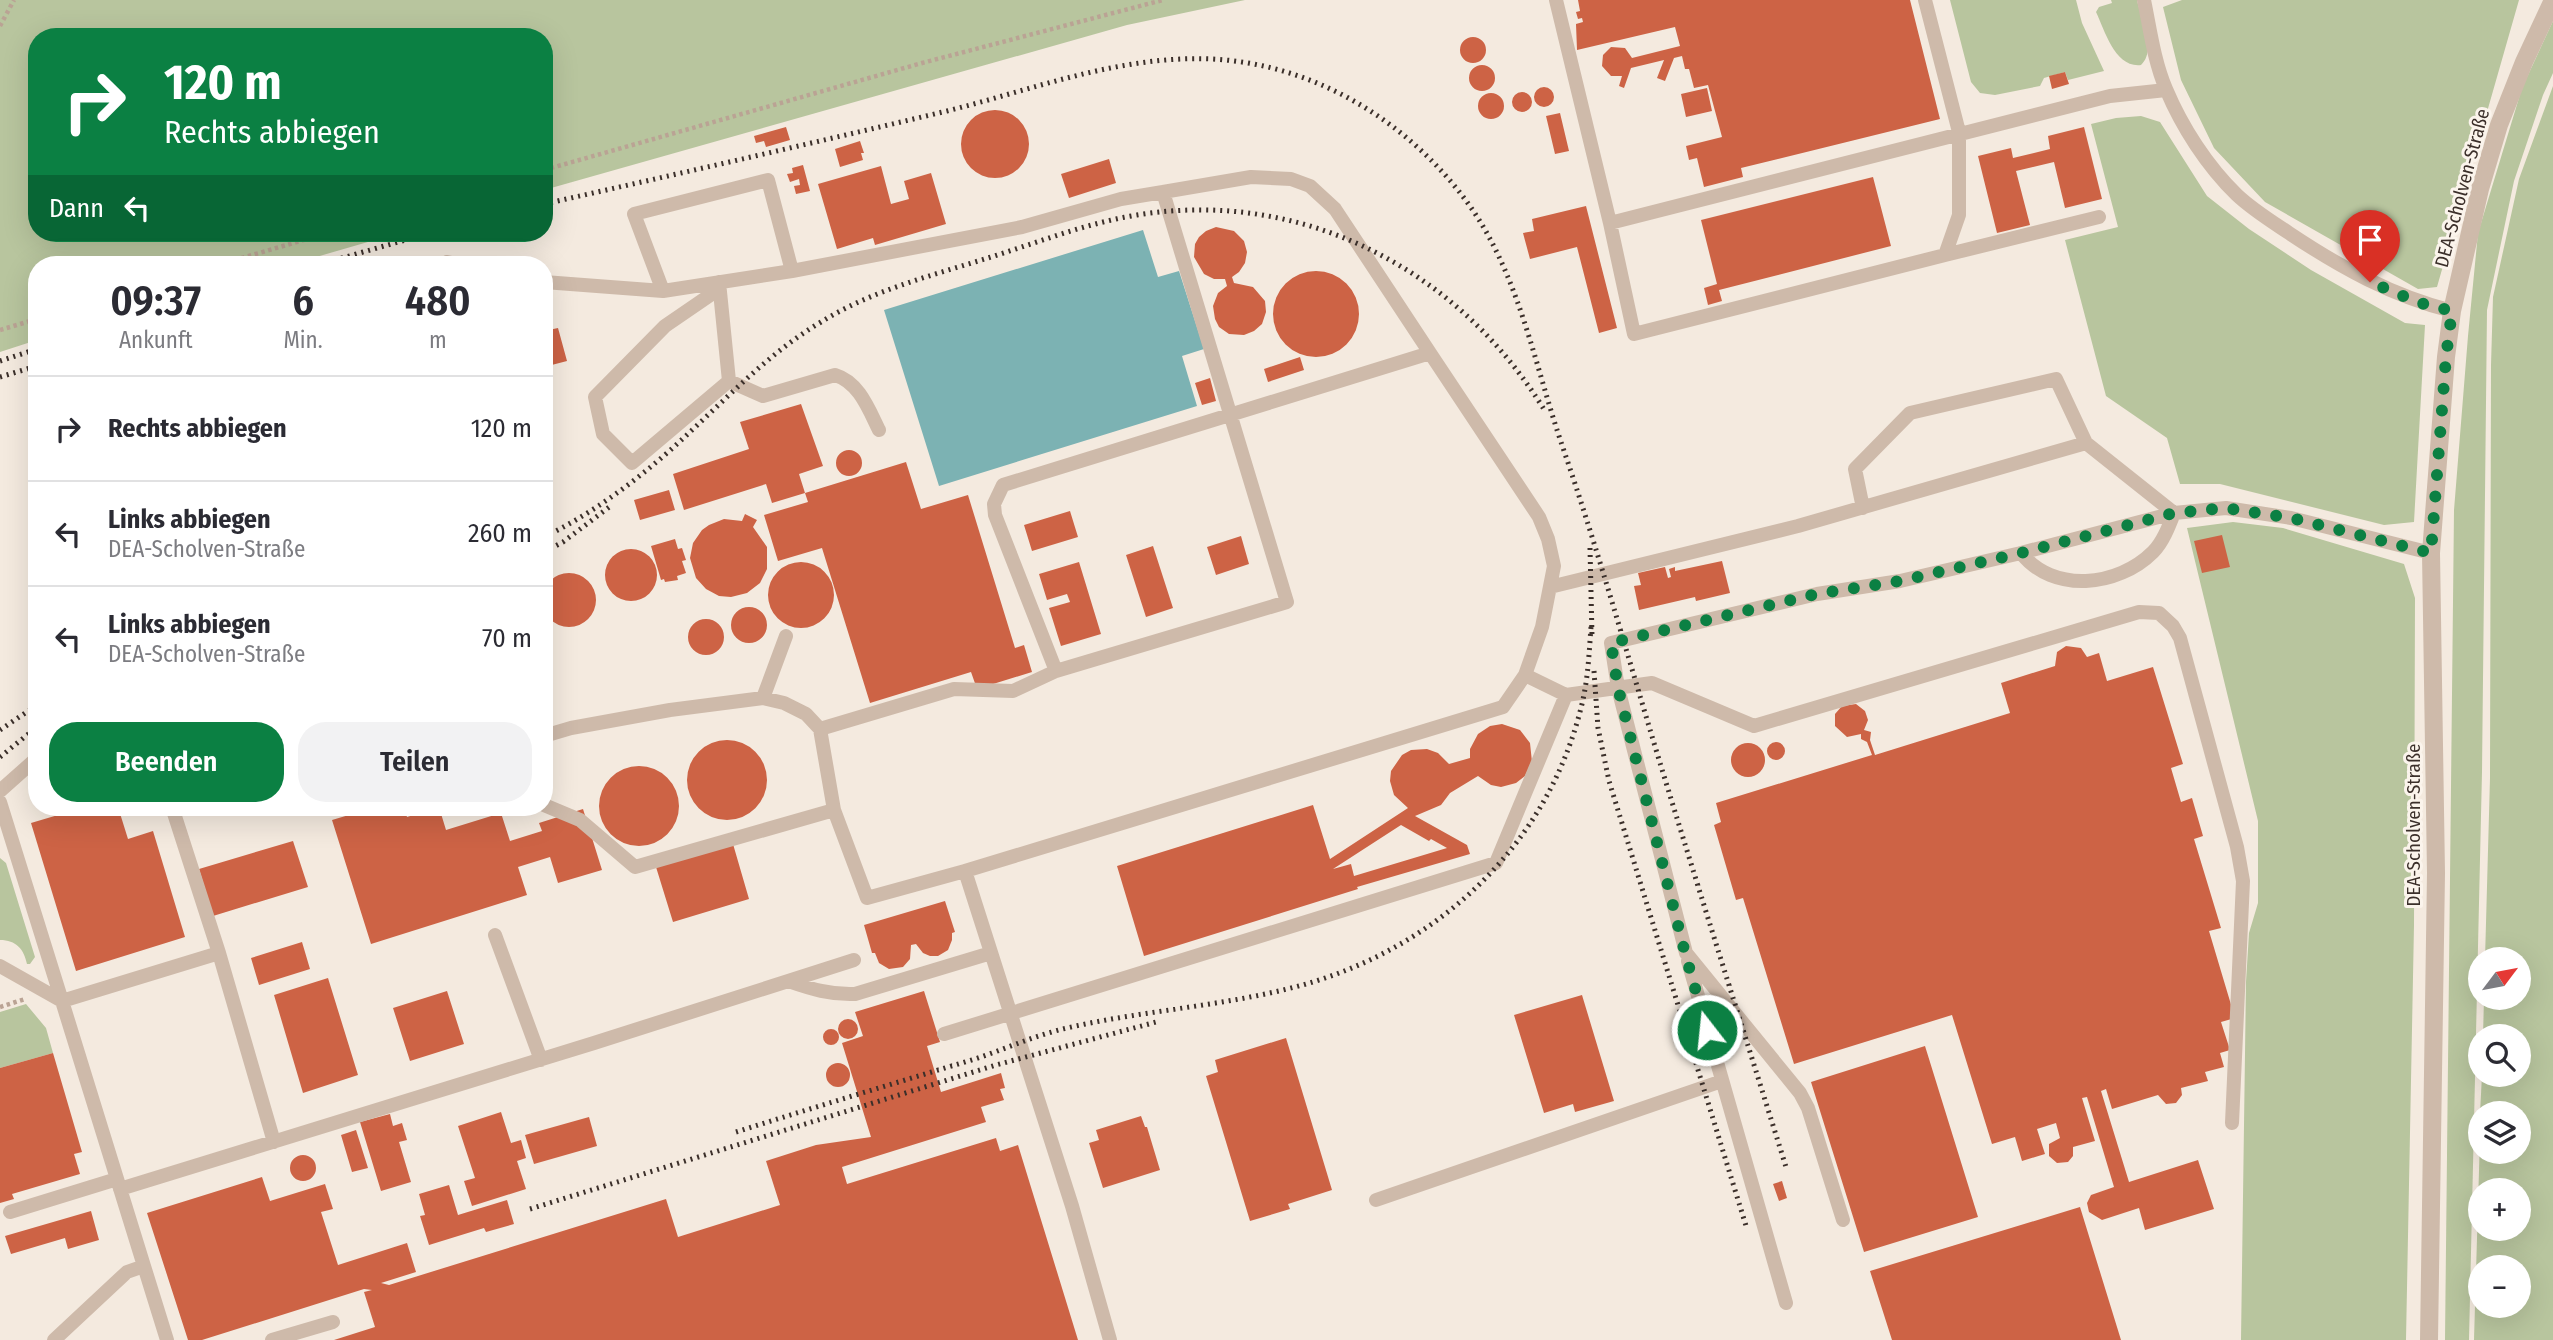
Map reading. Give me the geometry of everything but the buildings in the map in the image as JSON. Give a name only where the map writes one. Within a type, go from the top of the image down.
[{"type":"street","name":"DEA-Scholven-Straße","points":[[2428,1340],[2436,873],[2431,553],[2446,357],[2452,311],[2480,189],[2499,125],[2553,0]]},
{"type":"lane","points":[[1556,0],[1634,334],[2099,217]]},
{"type":"lane","points":[[1925,0],[1959,132],[1959,215],[1945,255]]},
{"type":"lane","points":[[2144,0],[2166,90],[2201,152],[2237,195],[2323,256],[2370,282],[2420,303],[2452,311]]},
{"type":"lane","points":[[1610,223],[1959,132],[2110,96],[2166,90]]},
{"type":"lane","points":[[553,283],[663,291],[719,285],[1022,227],[1121,199],[1251,177],[1291,179],[1311,186],[1335,209],[1538,517],[1548,539],[1554,566],[1542,627],[1525,675],[1503,707],[965,872],[867,898],[834,810],[820,729],[806,714],[784,703],[763,698],[670,710],[553,733]]},
{"type":"lane","points":[[663,291],[634,214],[768,180],[792,271]]},
{"type":"lane","points":[[820,729],[954,689],[1013,691],[1056,671],[1287,602],[1163,192]]},
{"type":"lane","points":[[719,285],[729,381]]},
{"type":"lane","points":[[719,285],[665,326],[595,397],[603,433],[632,463],[729,381]]},
{"type":"lane","points":[[1056,671],[995,515],[994,504],[1003,485],[1430,353]]},
{"type":"lane","points":[[729,381],[763,396],[835,376],[843,377],[854,386],[879,430]]},
{"type":"lane","points":[[1863,508],[1855,469],[1910,413],[2056,379],[2086,443],[2174,513]]},
{"type":"lane","points":[[1550,587],[1798,526],[2086,443]]},
{"type":"lane","points":[[1786,1303],[1685,953],[1618,688],[1611,643],[1817,594],[1900,581],[2174,513],[2226,508],[2291,518],[2431,553]]},
{"type":"lane","points":[[2021,553],[2029,564],[2043,574],[2058,579],[2081,582],[2107,578],[2137,565],[2155,550],[2174,513]]},
{"type":"lane","points":[[1525,675],[1566,695],[1652,683],[1754,726],[2139,612],[2159,613],[2173,626],[2180,638],[2237,847],[2243,881],[2232,1123]]},
{"type":"lane","points":[[763,698],[786,636]]},
{"type":"lane","points":[[944,1034],[1496,863],[1566,695]]},
{"type":"lane","points":[[0,791],[28,766]]},
{"type":"lane","points":[[0,802],[167,1340]]},
{"type":"lane","points":[[553,809],[580,820],[635,867],[834,810]]},
{"type":"lane","points":[[175,816],[219,953],[274,1142]]},
{"type":"lane","points":[[965,872],[1072,1206],[1110,1340]]},
{"type":"lane","points":[[495,935],[541,1060]]},
{"type":"lane","points":[[0,966],[62,1001],[219,953]]},
{"type":"lane","points":[[788,981],[836,995],[855,994],[991,953]]},
{"type":"lane","points":[[1685,953],[1800,1093],[1808,1108],[1843,1220]]},
{"type":"lane","points":[[10,1212],[274,1142],[854,960]]},
{"type":"lane","points":[[1376,1200],[1722,1081]]},
{"type":"lane","points":[[54,1340],[127,1272],[144,1266]]},
{"type":"lane","points":[[272,1340],[333,1322]]},
{"type":"path","points":[[0,26],[13,0]]},
{"type":"path","points":[[553,167],[859,80],[1163,0]]},
{"type":"path","points":[[249,256],[297,242]]},
{"type":"path","points":[[0,330],[28,322]]},
{"type":"green space","points":[[0,0],[1245,0],[1127,25],[553,187],[553,28],[28,28],[28,242],[368,242],[320,256],[28,256],[28,343],[0,352]]},
{"type":"green space","points":[[1950,0],[2076,0],[2082,23],[2104,71],[2068,80],[2065,72],[2044,78],[2040,86],[1995,95],[1980,93],[1971,82]]},
{"type":"green space","points":[[2111,0],[2137,0],[2148,43],[2146,59],[2141,65],[2124,61],[2107,38],[2096,12],[2099,7],[2112,3]]},
{"type":"green space","points":[[2182,0],[2519,0],[2437,287],[2418,289],[2265,202],[2214,148],[2181,80],[2163,7]]},
{"type":"green space","points":[[2553,21],[2553,73],[2514,181],[2487,310],[2478,947],[2468,947],[2468,1010],[2477,1010],[2476,1024],[2468,1024],[2468,1087],[2475,1087],[2474,1101],[2468,1101],[2468,1164],[2473,1164],[2473,1178],[2468,1178],[2468,1241],[2471,1241],[2471,1255],[2468,1255],[2469,1340],[2445,1340],[2454,510],[2478,233],[2522,88]]},
{"type":"green space","points":[[2553,86],[2553,1340],[2474,1340],[2475,1318],[2531,1318],[2531,1255],[2477,1255],[2477,1241],[2531,1241],[2531,1178],[2479,1178],[2479,1164],[2531,1164],[2531,1101],[2481,1101],[2481,1087],[2531,1087],[2531,1024],[2483,1024],[2484,1010],[2531,1010],[2531,947],[2485,947],[2490,778],[2493,297],[2519,179]]},
{"type":"green space","points":[[2141,116],[2160,122],[2207,196],[2249,229],[2311,270],[2405,323],[2425,325],[2414,522],[2384,525],[2220,484],[2180,484],[2167,438],[2106,396],[2065,240],[2118,227],[2091,124]]},
{"type":"green space","points":[[2233,522],[2283,528],[2404,564],[2415,598],[2414,925],[2406,1340],[2241,1340],[2246,982],[2249,933],[2258,903],[2258,821],[2187,528]]},
{"type":"green space","points":[[0,858],[6,863],[35,957],[30,964],[27,964],[18,946],[0,940]]},
{"type":"green space","points":[[26,1004],[46,1028],[53,1053],[0,1068],[0,1012]]},
{"type":"water","points":[[1143,230],[1158,277],[1179,271],[1204,349],[1182,356],[1197,406],[939,486],[884,310]]},
{"type":"railway","points":[[553,202],[947,111],[1078,75],[1144,62],[1178,59],[1249,63],[1284,71],[1351,100],[1411,141],[1437,166],[1481,222],[1497,252],[1522,315],[1786,1167]]},
{"type":"railway","points":[[553,532],[622,490],[675,446],[769,359],[803,333],[841,311],[882,292],[926,277],[1081,228],[1137,215],[1199,210],[1259,214],[1316,228],[1371,250],[1422,280],[1468,317],[1510,361],[1545,411]]},
{"type":"railway","points":[[349,256],[398,242]]},
{"type":"railway","points":[[0,361],[28,352]]},
{"type":"railway","points":[[0,377],[28,369]]},
{"type":"railway","points":[[553,547],[612,505]]},
{"type":"railway","points":[[1590,548],[1592,636]]},
{"type":"railway","points":[[736,1132],[975,1059],[1055,1031],[1287,989],[1339,973],[1388,951],[1433,923],[1474,890],[1510,851],[1540,808],[1564,760],[1581,708],[1587,678],[1591,627]]},
{"type":"railway","points":[[1594,671],[1598,728],[1609,781],[1747,1229]]},
{"type":"railway","points":[[0,730],[28,711]]},
{"type":"railway","points":[[0,757],[28,734]]},
{"type":"railway","points":[[530,1209],[996,1065],[1160,1021]]},
{"type":"route","points":[[1707,1030],[1618,688],[1611,643],[1817,594],[1900,581],[2174,513],[2226,508],[2291,518],[2431,553],[2452,311],[2420,303],[2370,282]]}]
